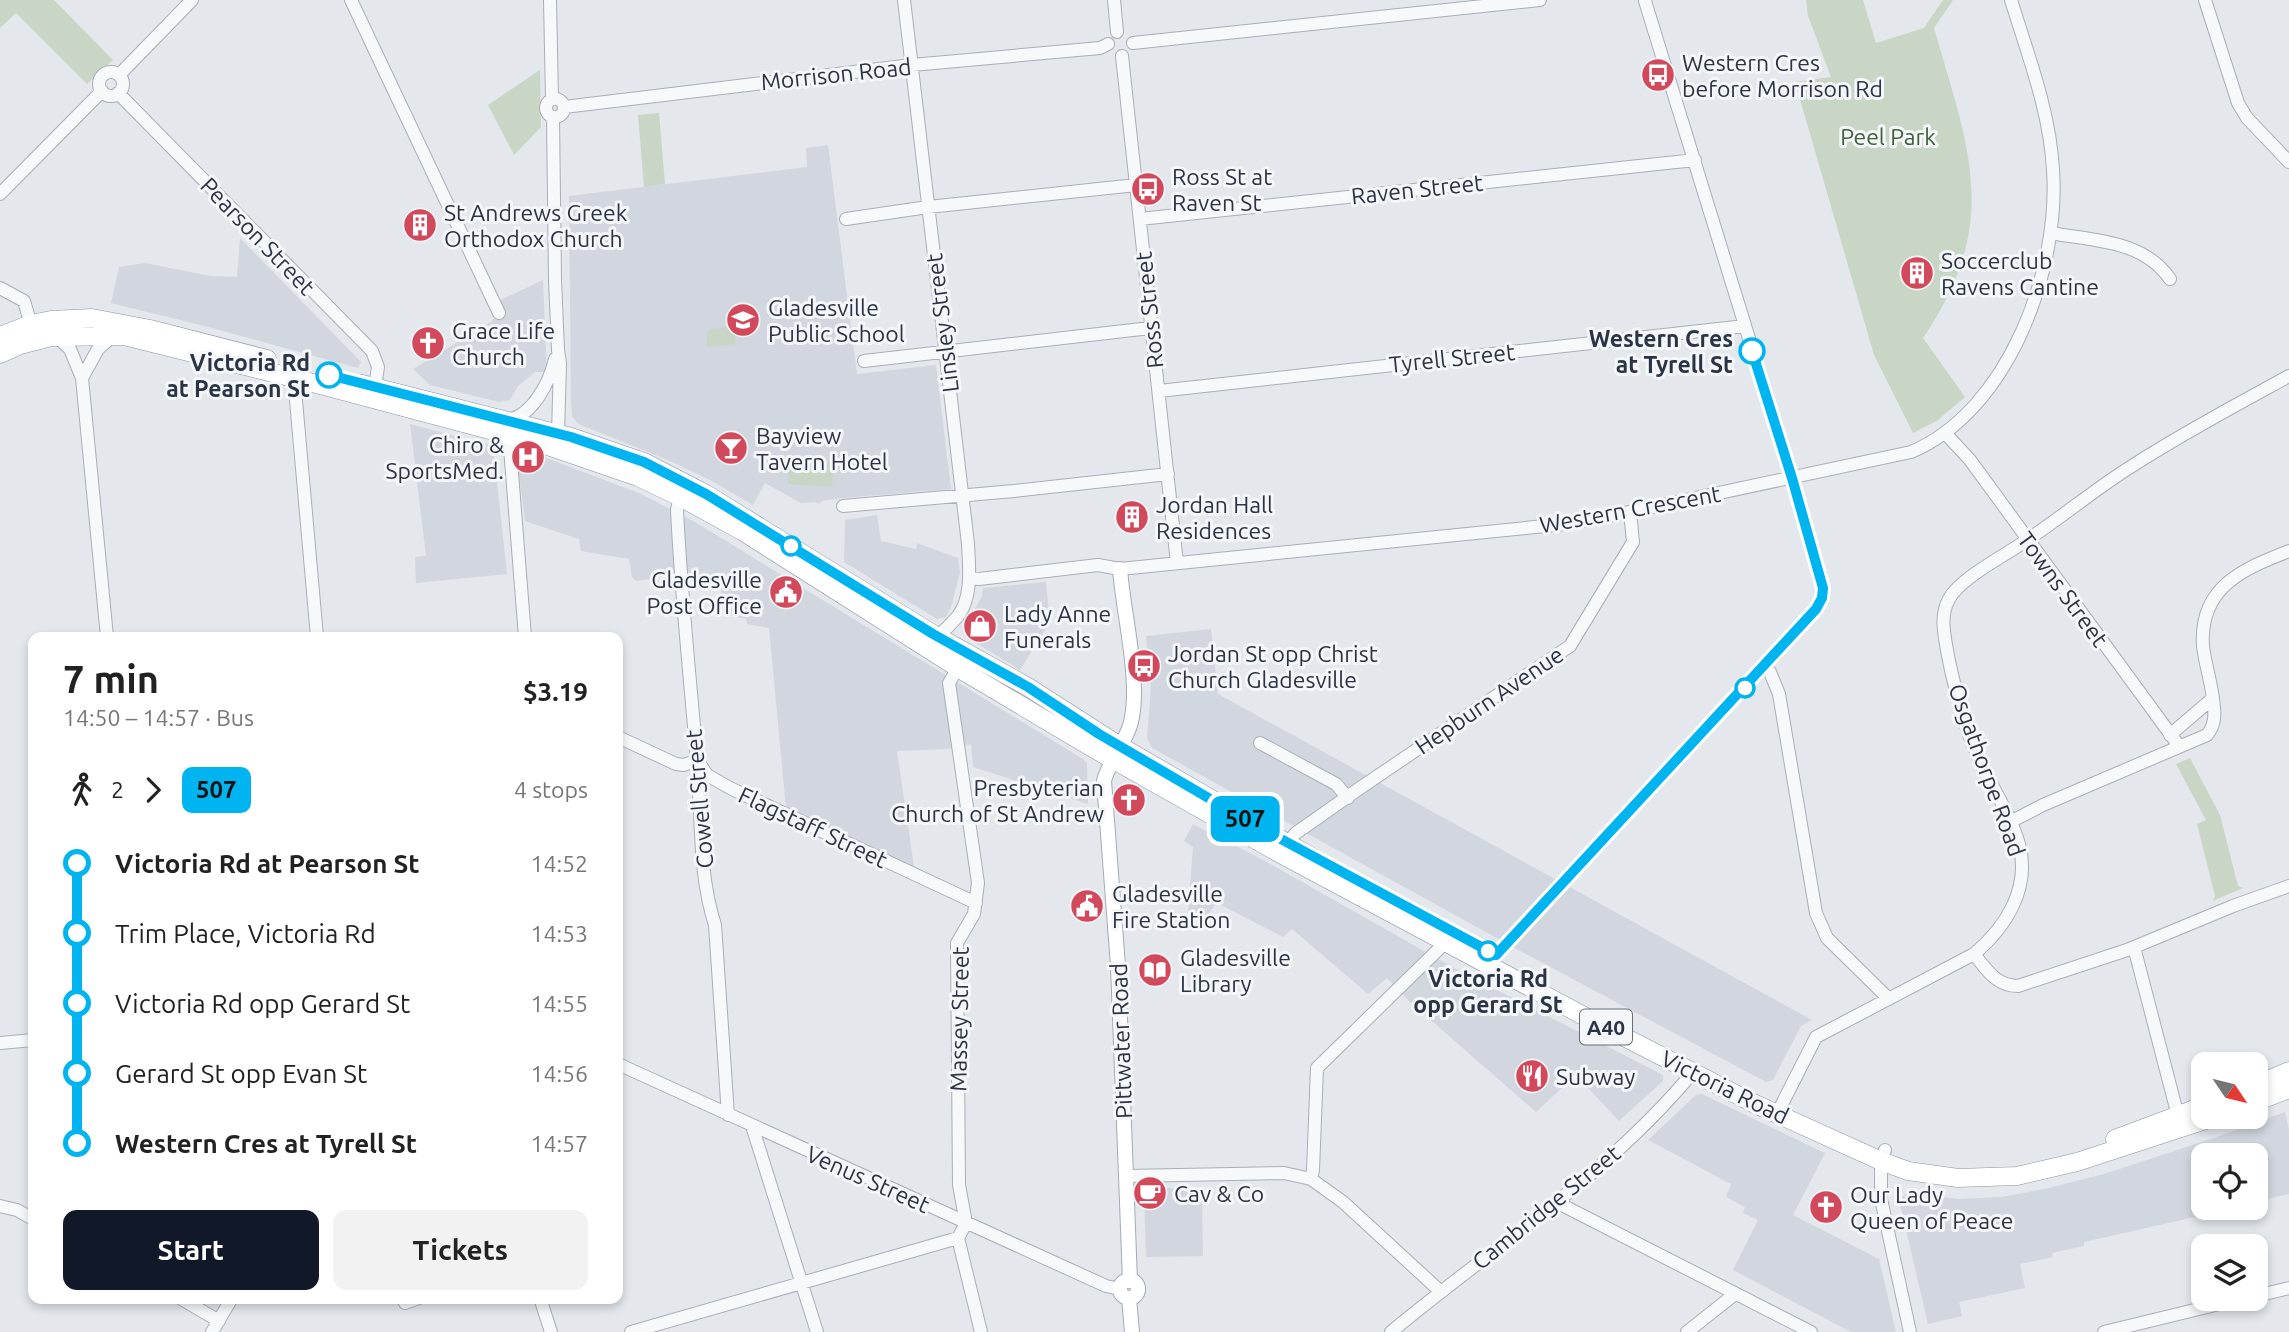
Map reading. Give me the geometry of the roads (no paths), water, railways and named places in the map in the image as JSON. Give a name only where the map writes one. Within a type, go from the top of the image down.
[{"type":"highway","name":"Victoria Road","points":[[0,336],[33,332],[73,318],[119,322],[375,387],[506,428],[542,444],[683,490],[1028,687],[1116,753],[1301,865],[1693,1072],[1753,1102],[1883,1156],[1907,1158],[1940,1166],[1976,1168],[2016,1165],[2096,1146],[2191,1111]]},
{"type":"highway","name":"Victoria Road","points":[[0,354],[33,332],[57,337],[113,336],[154,343],[506,428],[558,433],[644,462],[958,668],[1908,1171],[1938,1177],[1978,1179],[2017,1175],[2077,1163],[2191,1125]]},
{"type":"highway","points":[[2268,1080],[2289,1071]]},
{"type":"highway","points":[[2268,1097],[2289,1089]]},
{"type":"main road","name":"Pittwater Road","points":[[1121,569],[1132,667],[1133,706],[1131,722],[1104,781],[1118,966],[1126,1176],[1126,1289],[1132,1332]]},
{"type":"street","points":[[119,75],[191,0]]},
{"type":"street","points":[[351,0],[499,313]]},
{"type":"street","points":[[550,0],[552,99],[546,108],[548,114],[553,117],[561,115],[564,107],[561,101],[552,99]]},
{"type":"street","name":"Linsley Street","points":[[904,0],[963,496],[970,578],[961,611],[938,636]]},
{"type":"street","points":[[1114,0],[1117,32]]},
{"type":"street","points":[[1133,43],[1540,0]]},
{"type":"street","points":[[1496,955],[1765,666],[1816,609],[1822,598],[1823,588],[1792,478],[1646,0]]},
{"type":"street","name":"Western Crescent","points":[[970,578],[1098,565],[1121,569],[1565,524],[1911,452],[1929,444],[1946,433],[1983,394],[2016,343],[2036,298],[2051,233],[2054,192],[2049,135],[2011,0]]},
{"type":"street","points":[[2205,0],[2238,103],[2247,118],[2289,162]]},
{"type":"street","points":[[1117,32],[1129,35],[1133,43],[1129,52],[1122,56],[1114,54],[1108,44],[1111,36],[1117,32]]},
{"type":"street","name":"Morrison Road","points":[[564,107],[912,65],[1100,48],[1108,44]]},
{"type":"street","name":"Ross Street","points":[[1122,56],[1177,563]]},
{"type":"street","points":[[111,72],[119,75],[122,86],[118,93],[108,95],[102,91],[99,84],[104,75],[111,72]]},
{"type":"street","points":[[0,194],[102,91]]},
{"type":"street","name":"Pearson Street","points":[[118,93],[372,351],[379,367],[375,387]]},
{"type":"street","points":[[542,444],[551,441],[558,433],[560,363],[555,280],[553,117]]},
{"type":"street","name":"Raven Street","points":[[1140,219],[1695,160]]},
{"type":"street","points":[[845,219],[928,206],[1136,185]]},
{"type":"street","points":[[2051,233],[2132,248],[2157,262],[2170,279]]},
{"type":"street","points":[[0,288],[24,301],[33,332]]},
{"type":"street","name":"Tyrell Street","points":[[1159,391],[1745,326]]},
{"type":"street","points":[[864,361],[1150,328]]},
{"type":"street","points":[[82,378],[97,349],[113,336]]},
{"type":"street","points":[[57,337],[70,349],[82,378],[107,632]]},
{"type":"street","points":[[525,632],[506,428],[527,411],[552,371],[558,350]]},
{"type":"street","name":"Osgathorpe Road","points":[[1782,1104],[1816,1037],[1974,954],[1997,933],[2018,894],[2021,881],[2019,844],[1970,736],[1952,676],[1943,629],[1943,617],[1950,595],[1962,583],[2139,462],[2183,434],[2289,376]]},
{"type":"street","points":[[294,378],[317,632]]},
{"type":"street","name":"Towns Street","points":[[1946,433],[1970,460],[2179,746]]},
{"type":"street","points":[[843,506],[1168,474]]},
{"type":"street","name":"Cowell Street","points":[[683,490],[677,517],[689,688],[707,902],[715,925],[728,1115]]},
{"type":"street","name":"Hepburn Avenue","points":[[1287,843],[1296,833],[1360,788],[1570,646],[1633,542],[1630,512]]},
{"type":"street","points":[[2010,822],[2210,732],[2214,721],[2213,698],[2203,638],[2207,616],[2214,600],[2228,581],[2246,568],[2289,551]]},
{"type":"street","points":[[1765,666],[1779,694],[1816,913],[1827,938],[1889,999]]},
{"type":"street","name":"Massey Street","points":[[958,668],[949,683],[978,883],[974,914],[957,943],[959,1185],[966,1223]]},
{"type":"street","points":[[2170,735],[2213,698]]},
{"type":"street","points":[[623,739],[669,761],[684,765],[697,760]]},
{"type":"street","points":[[1260,743],[1336,784],[1348,798]]},
{"type":"street","name":"Flagstaff Street","points":[[697,760],[707,775],[724,785],[976,903]]},
{"type":"street","points":[[1974,954],[1996,980],[2018,986],[2134,947],[2233,905],[2289,886]]},
{"type":"street","points":[[1311,1179],[1317,1068],[1447,941]]},
{"type":"street","points":[[2134,947],[2178,1116]]},
{"type":"street","points":[[0,1043],[28,1040]]},
{"type":"street","name":"Venus Street","points":[[623,1066],[1105,1286],[1126,1289]]},
{"type":"street","name":"Cambridge Street","points":[[1391,1332],[1440,1291],[1559,1203],[1671,1099],[1693,1072]]},
{"type":"street","points":[[752,1126],[817,1332]]},
{"type":"street","points":[[1883,1156],[1881,1199],[1910,1332]]},
{"type":"street","points":[[1126,1176],[1284,1173],[1311,1179],[1343,1202],[1440,1291]]},
{"type":"street","points":[[1559,1203],[1811,1332]]},
{"type":"street","points":[[0,1206],[28,1216]]},
{"type":"street","points":[[966,1223],[958,1238],[981,1332]]},
{"type":"street","points":[[631,1332],[958,1238]]},
{"type":"street","points":[[2268,1293],[2289,1288]]},
{"type":"street","points":[[1687,1332],[1735,1294]]},
{"type":"street","points":[[188,1304],[216,1326],[229,1304]]},
{"type":"street","points":[[542,1304],[551,1332]]},
{"type":"street","points":[[2104,1332],[2191,1311]]},
{"type":"place","name":"Western Cres before Morrison Rd","points":[[1658,75]]},
{"type":"place","name":"Ross St at Raven St","points":[[1148,189]]},
{"type":"place","name":"St Andrews Greek Orthodox Church","points":[[420,225]]},
{"type":"place","name":"Soccerclub Ravens Cantine","points":[[1917,273]]},
{"type":"place","name":"Gladesville Public School","points":[[743,320]]},
{"type":"place","name":"Grace Life Church","points":[[428,343]]},
{"type":"place","name":"Western Cres at Tyrell St","points":[[1752,351]]},
{"type":"place","name":"Victoria Rd at Pearson St","points":[[329,375]]},
{"type":"place","name":"Bayview Tavern Hotel","points":[[731,448]]},
{"type":"place","name":"Chiro & SportsMed.","points":[[528,457]]},
{"type":"place","name":"Jordan Hall Residences","points":[[1132,517]]},
{"type":"place","name":"Gladesville Post Office","points":[[786,592]]},
{"type":"place","name":"Lady Anne Funerals","points":[[980,626]]},
{"type":"place","name":"Jordan St opp Christ Church Gladesville","points":[[1144,666]]},
{"type":"place","name":"Presbyterian Church of St Andrew","points":[[1129,800]]},
{"type":"place","name":"Gladesville Fire Station","points":[[1087,906]]},
{"type":"place","name":"Victoria Rd opp Gerard St","points":[[1488,951]]},
{"type":"place","name":"Gladesville Library","points":[[1155,970]]},
{"type":"place","name":"Subway","points":[[1532,1076]]},
{"type":"place","name":"Cav & Co","points":[[1150,1193]]},
{"type":"place","name":"Our Lady Queen of Peace","points":[[1826,1207]]},
{"type":"park label","name":"Peel Park","points":[[1888,136]]}]
